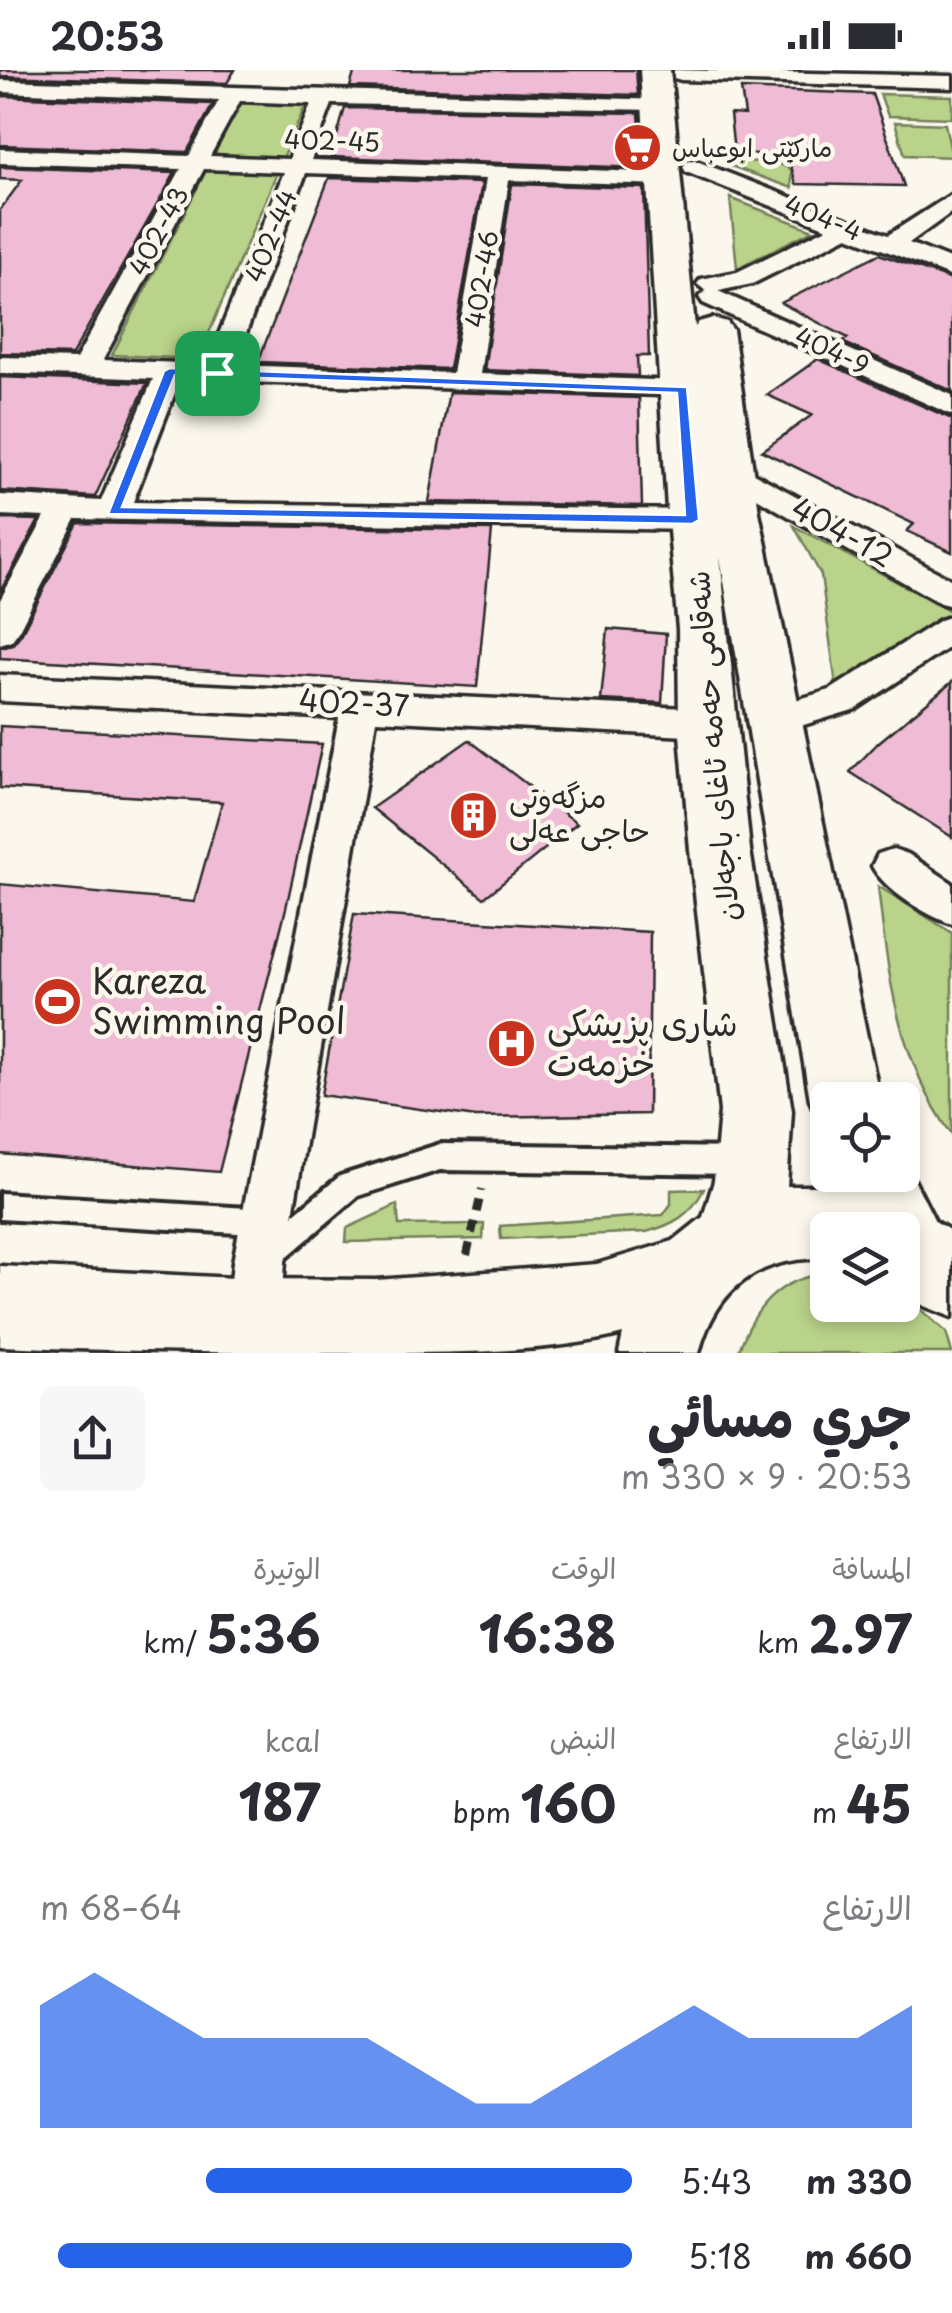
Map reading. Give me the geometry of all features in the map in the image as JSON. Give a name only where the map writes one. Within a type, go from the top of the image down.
[{"type":"main road","name":"شەقامی حەمە ئاغای باجەلان","points":[[660,1353],[669,1315],[714,1256],[754,1161],[752,1075],[720,850],[707,723],[704,629],[682,390],[678,172],[668,80]]},
{"type":"main road","name":"شەقامی حەمە ئاغای باجەلان","points":[[678,172],[711,291],[731,470],[756,631],[842,1082]]},
{"type":"main road","points":[[704,629],[756,631]]},
{"type":"main road","points":[[0,1306],[259,1268],[376,1320],[552,1309],[596,1304],[714,1256],[775,1224],[810,1221]]},
{"type":"street","points":[[291,96],[304,70]]},
{"type":"street","points":[[0,86],[324,98],[668,80],[952,82]]},
{"type":"street","name":"402-43","points":[[85,368],[233,94]]},
{"type":"street","name":"402-44","points":[[217,373],[324,98]]},
{"type":"street","points":[[0,187],[12,156]]},
{"type":"street","name":"402-45","points":[[12,156],[498,174],[678,172]]},
{"type":"street","name":"404-4","points":[[678,172],[846,228],[952,269]]},
{"type":"street","name":"402-46","points":[[466,383],[498,174]]},
{"type":"street","points":[[890,245],[952,201]]},
{"type":"street","points":[[711,291],[846,228]]},
{"type":"street","name":"404-9","points":[[711,291],[952,406]]},
{"type":"street","points":[[0,364],[682,390]]},
{"type":"street","points":[[113,511],[170,371]]},
{"type":"street","name":"404-12","points":[[731,470],[952,595]]},
{"type":"street","points":[[0,504],[113,511],[692,520]]},
{"type":"street","points":[[0,632],[66,508]]},
{"type":"street","points":[[774,720],[843,700],[952,628]]},
{"type":"street","name":"402-37","points":[[0,688],[707,723]]},
{"type":"street","points":[[259,1268],[360,704]]},
{"type":"street","points":[[893,866],[952,906]]},
{"type":"lane","points":[[0,1206],[259,1268],[350,1185],[440,1157],[754,1161]]},
{"type":"green space","points":[[880,94],[952,96],[952,118],[888,116]]},
{"type":"green space","points":[[241,102],[306,104],[198,359],[112,355]]},
{"type":"green space","points":[[895,122],[945,124],[952,157],[905,155]]},
{"type":"green space","points":[[775,162],[791,169],[792,188],[725,164]]},
{"type":"green space","points":[[730,198],[813,230],[737,268]]},
{"type":"green space","points":[[794,526],[952,612],[952,620],[839,707],[821,575]]},
{"type":"green space","points":[[878,886],[952,933],[952,1135],[933,1106],[907,1046],[891,984]]},
{"type":"green space","points":[[704,1189],[680,1218],[646,1232],[501,1239],[500,1226],[663,1215],[671,1204],[671,1190]]},
{"type":"green space","points":[[397,1205],[399,1225],[484,1224],[483,1239],[346,1242],[347,1228]]},
{"type":"green space","points":[[809,1276],[810,1322],[920,1322],[920,1309],[946,1332],[952,1353],[738,1353],[752,1322],[770,1298]]},
{"type":"building","points":[[0,70],[235,70],[227,83],[0,76]]},
{"type":"building","points":[[355,70],[636,70],[638,95],[350,87]]},
{"type":"building","points":[[741,89],[872,94],[904,186],[796,184],[788,155],[734,153],[730,114],[745,115]]},
{"type":"building","points":[[0,96],[213,104],[187,152],[0,145]]},
{"type":"building","points":[[345,108],[639,113],[642,168],[331,157]]},
{"type":"building","points":[[0,167],[175,173],[72,355],[0,353],[0,210],[22,180],[0,179]]},
{"type":"building","points":[[329,178],[482,183],[449,369],[258,362]]},
{"type":"building","points":[[512,184],[644,188],[649,356],[637,356],[638,376],[484,370]]},
{"type":"building","points":[[879,254],[952,280],[952,391],[842,342],[848,338],[781,303]]},
{"type":"building","points":[[818,359],[952,419],[952,552],[907,531],[914,524],[762,451],[812,415],[767,395]]},
{"type":"building","points":[[0,377],[147,383],[95,497],[0,491]]},
{"type":"building","points":[[449,392],[639,398],[642,506],[429,502]]},
{"type":"building","points":[[0,519],[39,520],[0,592]]},
{"type":"building","points":[[78,523],[492,530],[477,687],[0,658],[0,647],[13,644],[21,634]]},
{"type":"building","points":[[608,629],[666,634],[662,703],[601,700]]},
{"type":"building","points":[[952,682],[952,837],[850,772],[879,742]]},
{"type":"building","points":[[0,726],[322,744],[286,908],[219,1172],[0,1154],[0,884],[194,902],[222,802],[0,788]]},
{"type":"building","name":"مزگەوتی حاجی عەلی","points":[[469,740],[577,823],[484,898],[372,808]]},
{"type":"building","points":[[354,914],[650,932],[648,1114],[476,1117],[321,1095]]},
{"type":"place","name":"مارکێتی ابوعباس","points":[[637,148]]},
{"type":"place","name":"مزگەوتی حاجی عەلی","points":[[474,815]]},
{"type":"place","name":"Kareza Swimming Pool","points":[[57,1002]]},
{"type":"place","name":"شاری پزیشکی خزمەت","points":[[512,1044]]},
{"type":"route","points":[[170,371],[217,373],[656,386],[682,390],[692,520],[113,511],[170,371]]}]
